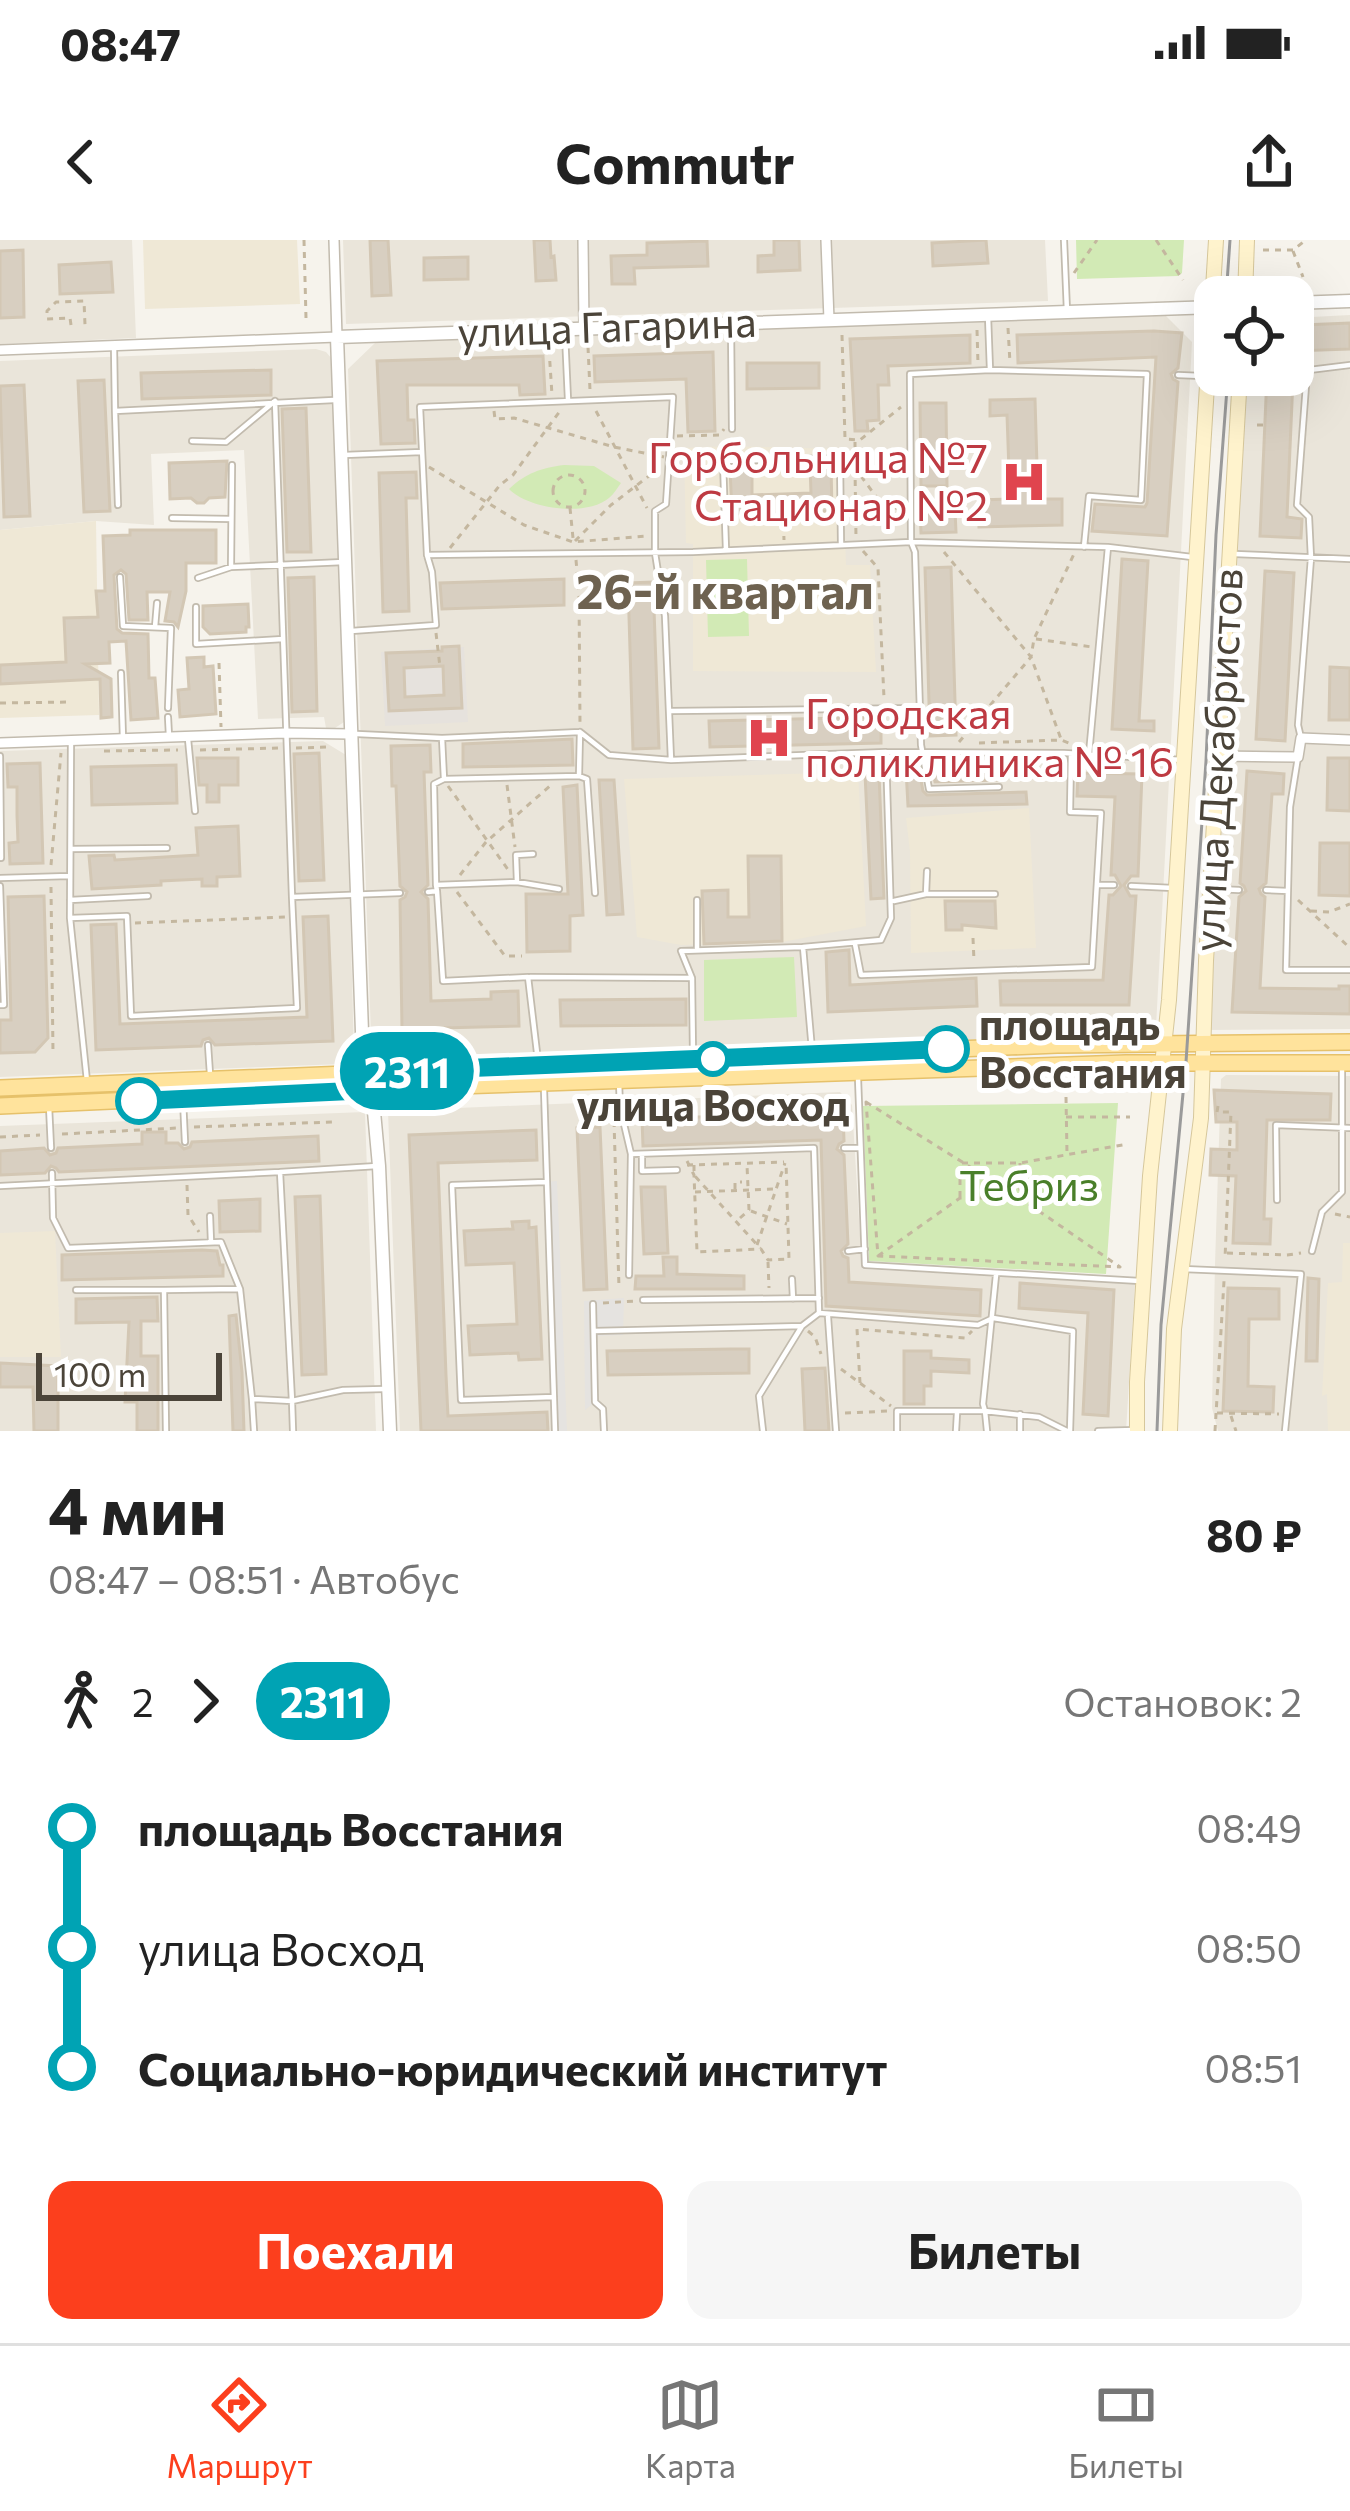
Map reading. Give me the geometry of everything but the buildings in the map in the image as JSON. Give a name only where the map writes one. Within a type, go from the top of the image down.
[{"type":"main road","name":"улица Декабристов","points":[[1214,276],[1216,240]]},
{"type":"main road","points":[[1246,276],[1247,240]]},
{"type":"main road","name":"улица Декабристов","points":[[1137,1431],[1150,1176],[1169,1000],[1207,396]]},
{"type":"main road","name":"улица Декабристов","points":[[1170,1431],[1174,1329],[1199,1136],[1239,396]]},
{"type":"main road","points":[[0,1088],[1057,1045],[1350,1042]]},
{"type":"main road","points":[[0,1106],[858,1072],[1203,1062],[1346,1063]]},
{"type":"street","points":[[334,240],[362,1032],[379,1166],[390,1431]]},
{"type":"street","points":[[583,240],[584,327]]},
{"type":"street","points":[[826,240],[829,320]]},
{"type":"street","points":[[1314,302],[1350,301]]},
{"type":"street","name":"улица Гагарина","points":[[0,350],[1194,308]]},
{"type":"street","points":[[0,743],[72,746],[169,737],[351,734]]},
{"type":"street","points":[[1218,756],[1298,757],[1301,738],[1350,740]]},
{"type":"lane","points":[[1064,240],[1067,311]]},
{"type":"lane","points":[[988,314],[990,370]]},
{"type":"lane","points":[[730,324],[733,429]]},
{"type":"lane","points":[[565,328],[568,400]]},
{"type":"lane","points":[[114,346],[118,505]]},
{"type":"lane","points":[[1314,368],[1350,364]]},
{"type":"lane","points":[[999,787],[929,789],[922,753],[916,552],[911,542],[910,374],[1010,370],[1151,374],[1141,500],[1089,496],[1084,547]]},
{"type":"lane","points":[[1178,375],[1194,376]]},
{"type":"lane","points":[[1301,738],[1298,725],[1311,558],[1309,517],[1297,506],[1305,396]]},
{"type":"lane","points":[[347,632],[436,625],[427,555],[420,407],[673,397],[667,504],[656,512],[671,760]]},
{"type":"lane","points":[[115,411],[340,399]]},
{"type":"lane","points":[[192,442],[226,442],[275,400]]},
{"type":"lane","points":[[70,918],[127,916],[131,1016],[297,1009],[275,400]]},
{"type":"lane","points":[[343,455],[422,452]]},
{"type":"lane","points":[[726,550],[723,461],[840,458],[842,545]]},
{"type":"lane","points":[[231,567],[232,465]]},
{"type":"lane","points":[[172,518],[231,519]]},
{"type":"lane","points":[[427,555],[656,553],[937,542],[1108,547],[1198,558]]},
{"type":"lane","points":[[1089,754],[1108,547]]},
{"type":"lane","points":[[1230,554],[1350,559]]},
{"type":"lane","points":[[198,578],[231,567],[344,562]]},
{"type":"lane","points":[[120,577],[123,626],[171,628],[168,708]]},
{"type":"lane","points":[[155,627],[157,603]]},
{"type":"lane","points":[[196,607],[196,644],[284,639]]},
{"type":"lane","points":[[121,673],[123,739]]},
{"type":"lane","points":[[671,711],[920,708]]},
{"type":"lane","points":[[168,717],[169,737]]},
{"type":"lane","points":[[579,776],[580,732]]},
{"type":"lane","points":[[351,734],[442,738],[580,732],[609,755],[671,760],[886,752],[1067,753],[1184,760]]},
{"type":"lane","points":[[188,737],[194,812]]},
{"type":"lane","points":[[442,738],[444,779]]},
{"type":"lane","points":[[72,746],[70,918],[87,1084]]},
{"type":"lane","points":[[693,1060],[692,978],[681,951],[881,940],[891,918],[886,752]]},
{"type":"lane","points":[[855,944],[861,975],[1092,968],[1101,813],[1070,812],[1067,753]]},
{"type":"lane","points":[[0,756],[1,858]]},
{"type":"lane","points":[[1298,757],[1290,807],[1286,970],[1350,970]]},
{"type":"lane","points":[[595,893],[587,779],[444,779],[434,784],[443,981],[692,978]]},
{"type":"lane","points":[[69,849],[167,848]]},
{"type":"lane","points":[[517,882],[516,855],[533,854]]},
{"type":"lane","points":[[926,894],[927,871]]},
{"type":"lane","points":[[0,1005],[4,1005],[0,882],[69,875]]},
{"type":"lane","points":[[428,892],[452,885],[517,882],[559,889]]},
{"type":"lane","points":[[1098,885],[1114,885]]},
{"type":"lane","points":[[1131,886],[1176,888]]},
{"type":"lane","points":[[1210,889],[1239,890]]},
{"type":"lane","points":[[1266,890],[1288,891]]},
{"type":"lane","points":[[292,897],[400,893]]},
{"type":"lane","points":[[891,902],[926,894],[995,894]]},
{"type":"lane","points":[[70,900],[148,896]]},
{"type":"lane","points":[[697,900],[697,951]]},
{"type":"lane","points":[[803,947],[812,1056]]},
{"type":"lane","points":[[528,977],[538,1066]]},
{"type":"lane","points":[[208,1046],[211,1080]]},
{"type":"lane","points":[[1312,1251],[1322,1212],[1342,1192],[1346,1063]]},
{"type":"lane","points":[[858,1072],[865,1265],[1144,1281]]},
{"type":"lane","points":[[619,1082],[631,1154],[629,1275]]},
{"type":"lane","points":[[544,1085],[555,1431]]},
{"type":"lane","points":[[183,1100],[185,1142]]},
{"type":"lane","points":[[49,1104],[51,1148]]},
{"type":"lane","points":[[1277,1200],[1276,1125],[1346,1128]]},
{"type":"lane","points":[[631,1154],[818,1148],[819,1313]]},
{"type":"lane","points":[[844,1148],[860,1148]]},
{"type":"lane","points":[[642,1154],[642,1171],[677,1170]]},
{"type":"lane","points":[[0,1186],[379,1166]]},
{"type":"lane","points":[[186,1167],[187,1177]]},
{"type":"lane","points":[[280,1172],[293,1431]]},
{"type":"lane","points":[[52,1173],[53,1218],[68,1248],[221,1242],[240,1289],[254,1431]]},
{"type":"lane","points":[[546,1182],[452,1185],[461,1400],[554,1396]]},
{"type":"lane","points":[[210,1216],[211,1242]]},
{"type":"lane","points":[[848,1251],[865,1249]]},
{"type":"lane","points":[[1181,1269],[1301,1274],[1285,1431]]},
{"type":"lane","points":[[987,1431],[983,1404],[996,1273]]},
{"type":"lane","points":[[792,1279],[793,1299]]},
{"type":"lane","points":[[76,1290],[240,1289]]},
{"type":"lane","points":[[164,1290],[166,1431]]},
{"type":"lane","points":[[643,1300],[819,1298]]},
{"type":"lane","points":[[593,1304],[595,1402],[603,1409],[604,1431]]},
{"type":"lane","points":[[763,1431],[759,1396],[802,1326],[819,1313],[978,1325],[993,1318],[1073,1331],[1068,1431],[1039,1417],[957,1410],[897,1411],[897,1431]]},
{"type":"lane","points":[[828,1315],[836,1431]]},
{"type":"lane","points":[[594,1331],[802,1326]]},
{"type":"lane","points":[[252,1399],[292,1401],[343,1390],[390,1388]]},
{"type":"lane","points":[[956,1431],[957,1410]]},
{"type":"lane","points":[[1020,1414],[1020,1431]]},
{"type":"lane","points":[[1098,1431],[1137,1431]]},
{"type":"path","points":[[304,240],[306,318]]},
{"type":"path","points":[[1066,284],[1097,240]]},
{"type":"path","points":[[1156,240],[1183,280]]},
{"type":"path","points":[[1263,250],[1293,250],[1306,240]]},
{"type":"path","points":[[1293,250],[1303,276]]},
{"type":"path","points":[[70,326],[70,318],[47,319],[46,311],[56,302],[84,301],[85,325]]},
{"type":"path","points":[[1008,328],[1010,370]]},
{"type":"path","points":[[976,329],[979,371]]},
{"type":"path","points":[[842,335],[845,440],[860,440],[910,399]]},
{"type":"path","points":[[423,463],[524,525],[573,542],[646,536],[647,508],[591,399],[588,347]]},
{"type":"path","points":[[549,349],[553,400]]},
{"type":"path","points":[[445,554],[485,502],[513,475],[568,400]]},
{"type":"path","points":[[494,403],[495,419],[514,418],[670,459]]},
{"type":"path","points":[[673,436],[720,435],[732,418]]},
{"type":"path","points":[[1257,425],[1265,425]]},
{"type":"path","points":[[855,440],[856,544],[878,568],[884,708]]},
{"type":"path","points":[[573,542],[670,459]]},
{"type":"path","points":[[854,468],[884,506],[911,510]]},
{"type":"path","points":[[562,476],[583,482],[580,503],[570,508],[553,495],[554,484],[562,476]]},
{"type":"path","points":[[570,508],[579,593],[580,732]]},
{"type":"path","points":[[783,512],[784,531]]},
{"type":"path","points":[[937,542],[1031,658],[1067,753]]},
{"type":"path","points":[[957,744],[1031,658],[1034,639],[1074,553],[1084,547]]},
{"type":"path","points":[[436,625],[440,667]]},
{"type":"path","points":[[1034,639],[1099,647]]},
{"type":"path","points":[[219,663],[221,736]]},
{"type":"path","points":[[0,703],[72,702]]},
{"type":"path","points":[[53,1053],[50,876],[61,753],[72,746],[330,747]]},
{"type":"path","points":[[523,956],[505,956],[452,885],[486,842],[561,776]]},
{"type":"path","points":[[506,778],[516,855]]},
{"type":"path","points":[[444,779],[517,882]]},
{"type":"path","points":[[1288,891],[1350,948]]},
{"type":"path","points":[[51,892],[70,918]]},
{"type":"path","points":[[1310,911],[1329,912],[1350,904]]},
{"type":"path","points":[[127,923],[293,916]]},
{"type":"path","points":[[974,938],[974,971]]},
{"type":"path","points":[[1066,1096],[1067,1154]]},
{"type":"path","points":[[866,1102],[1020,1198],[1120,1268],[878,1256],[866,1102]]},
{"type":"path","points":[[614,1107],[619,1288]]},
{"type":"path","points":[[1066,1118],[1130,1117]]},
{"type":"path","points":[[0,1137],[332,1122]]},
{"type":"path","points":[[960,1162],[1019,1162],[1128,1144]]},
{"type":"path","points":[[684,1155],[694,1175],[697,1252],[759,1247]]},
{"type":"path","points":[[690,1165],[786,1162]]},
{"type":"path","points":[[759,1247],[786,1162]]},
{"type":"path","points":[[768,1260],[789,1259],[786,1162]]},
{"type":"path","points":[[960,1162],[960,1198]]},
{"type":"path","points":[[1019,1162],[1020,1198]]},
{"type":"path","points":[[747,1163],[749,1210]]},
{"type":"path","points":[[694,1175],[738,1220],[768,1260],[770,1299]]},
{"type":"path","points":[[187,1177],[188,1215],[211,1242]]},
{"type":"path","points":[[735,1190],[735,1182],[742,1182]]},
{"type":"path","points":[[695,1192],[776,1189]]},
{"type":"path","points":[[878,1256],[960,1198],[1020,1198]]},
{"type":"path","points":[[749,1210],[788,1224]]},
{"type":"path","points":[[738,1220],[749,1210]]},
{"type":"path","points":[[1226,1253],[1312,1251]]},
{"type":"path","points":[[628,1301],[629,1275]]},
{"type":"path","points":[[593,1304],[643,1300]]},
{"type":"path","points":[[860,1383],[857,1329],[965,1339],[978,1325]]},
{"type":"path","points":[[802,1326],[815,1337],[826,1368],[832,1372]]},
{"type":"path","points":[[831,1361],[897,1411]]},
{"type":"path","points":[[835,1414],[897,1411]]},
{"type":"path","points":[[1215,1412],[1287,1414]]},
{"type":"path","points":[[1230,1413],[1236,1431]]},
{"type":"shaded area","points":[[0,240],[132,240],[136,338],[0,344]]},
{"type":"shaded area","points":[[143,240],[297,240],[300,304],[145,309]]},
{"type":"shaded area","points":[[343,240],[1045,240],[1048,301],[346,324]]},
{"type":"shaded area","points":[[1163,313],[1192,342],[1156,1027],[1145,1036],[387,1061],[376,1056],[371,1035],[348,369],[375,343]]},
{"type":"shaded area","points":[[1350,315],[1350,1029],[1206,1030],[1243,396],[1314,396],[1314,317]]},
{"type":"shaded area","points":[[316,349],[332,359],[344,722],[335,728],[326,728],[324,717],[258,719],[244,450],[151,454],[154,525],[96,521],[0,530],[0,361]]},
{"type":"shaded area","points":[[684,448],[842,449],[846,565],[870,565],[876,672],[693,671],[693,544],[686,543]]},
{"type":"shaded area","points":[[96,521],[99,715],[0,718],[0,530]]},
{"type":"shaded area","points":[[464,647],[468,722],[385,726],[381,652]]},
{"type":"shaded area","points":[[323,741],[346,755],[354,1054],[349,1061],[0,1077],[0,751]]},
{"type":"shaded area","points":[[858,772],[866,926],[782,942],[681,945],[637,937],[624,779]]},
{"type":"shaded area","points":[[1029,808],[1036,948],[911,953],[906,818]]},
{"type":"shaded area","points":[[1226,1075],[1350,1076],[1350,1431],[1218,1431],[1212,1408],[1215,1264],[1221,1079]]},
{"type":"shaded area","points":[[840,1092],[852,1105],[862,1269],[1135,1284],[1126,1431],[400,1431],[388,1111]]},
{"type":"shaded area","points":[[365,1112],[376,1431],[0,1431],[0,1126]]},
{"type":"shaded area","points":[[557,1181],[567,1431],[555,1431],[546,1182]]},
{"type":"shaded area","points":[[55,1231],[61,1357],[0,1357],[0,1233]]},
{"type":"shaded area","points":[[1343,1243],[1350,1243],[1350,1431],[1328,1431],[1327,1394],[1322,1396],[1328,1283],[1342,1282]]},
{"type":"shaded area","points":[[624,1298],[623,1335],[594,1336],[595,1402],[585,1410],[584,1301]]},
{"type":"green space","points":[[1076,240],[1184,240],[1182,273],[1077,279]]},
{"type":"green space","points":[[564,465],[594,466],[621,483],[599,504],[573,509],[530,502],[509,489],[534,472]]},
{"type":"green space","points":[[747,559],[749,636],[708,637],[706,560]]},
{"type":"green space","points":[[794,957],[797,1017],[704,1021],[704,960]]},
{"type":"green space","name":"Тебриз","points":[[1118,1103],[1106,1274],[869,1261],[863,1106]]},
{"type":"tram line","points":[[1227,276],[1230,240]]},
{"type":"tram line","points":[[1157,1431],[1161,1325],[1186,1062],[1226,396]]},
{"type":"bus line","name":"2311","points":[[139,1101],[372,1090],[369,1072],[946,1049]]},
{"type":"place","name":"Горбольница №7 Стационар №2","points":[[1024,482]]},
{"type":"place","name":"Городская поликлиника № 16","points":[[769,738]]},
{"type":"place","name":"площадь Восстания","points":[[946,1049]]},
{"type":"place","name":"улица Восход","points":[[713,1059]]},
{"type":"district","name":"26-й квартал","points":[[725,592]]}]
